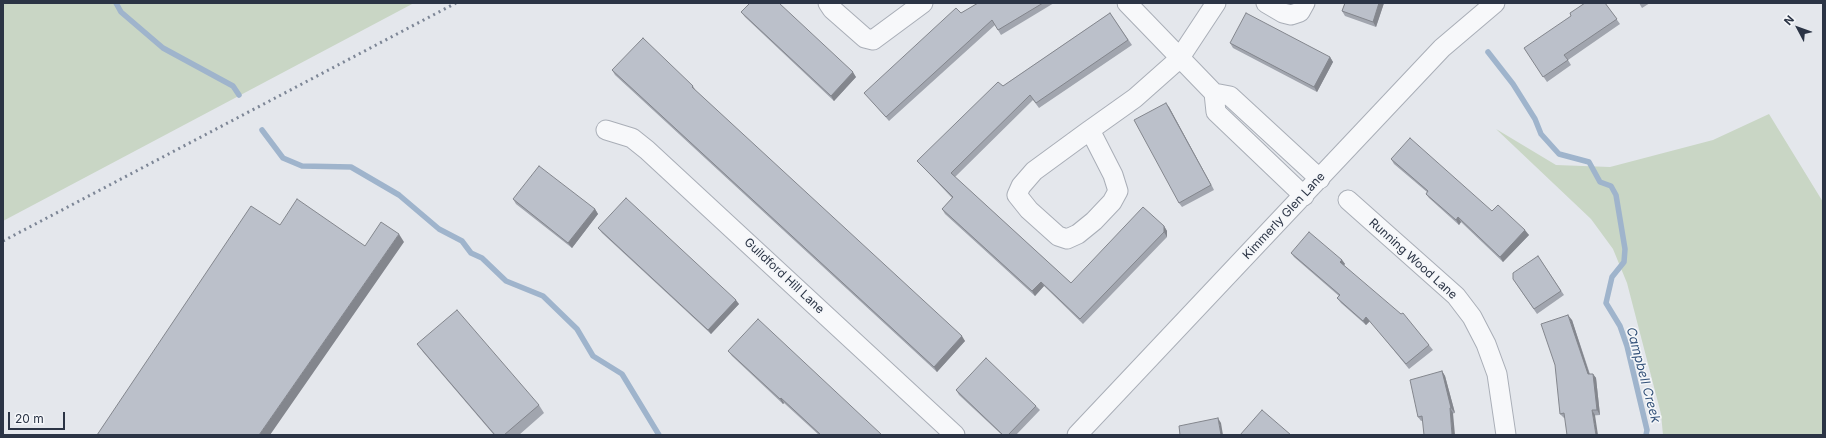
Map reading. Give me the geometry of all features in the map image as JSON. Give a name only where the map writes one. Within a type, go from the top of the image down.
[{"type":"street","points":[[828,3],[832,10],[865,38],[873,40],[923,3]]},
{"type":"street","points":[[1127,3],[1179,59],[1214,93],[1230,96],[1320,179]]},
{"type":"street","points":[[1090,130],[1113,176],[1118,191],[1112,202],[1094,221],[1078,234],[1067,239],[1058,236],[1029,210],[1017,195],[1021,186],[1034,172],[1090,130],[1135,98],[1179,59],[1216,3]]},
{"type":"street","points":[[1266,3],[1284,13],[1291,15],[1300,12],[1305,3]]},
{"type":"street","name":"Kimmerly Glen Lane","points":[[1077,435],[1442,48],[1495,3]]},
{"type":"street","points":[[1214,93],[1216,112],[1304,196]]},
{"type":"street","name":"Guildford Hill Lane","points":[[606,130],[632,138],[647,150],[955,435]]},
{"type":"street","name":"Running Wood Lane","points":[[1348,200],[1456,296],[1472,317],[1486,344],[1497,374],[1506,435]]},
{"type":"green space","points":[[3,3],[414,3],[3,221]]},
{"type":"green space","points":[[1769,114],[1823,202],[1823,435],[1663,435],[1661,414],[1627,283],[1613,249],[1591,219],[1496,129],[1556,165],[1610,167],[1713,140]]},
{"type":"building","points":[[750,3],[779,3],[853,72],[831,96],[741,12]]},
{"type":"building","points":[[978,3],[1043,3],[998,30],[992,20],[886,117],[864,93],[956,8],[961,13]]},
{"type":"building","points":[[1345,3],[1379,3],[1373,22],[1342,11]]},
{"type":"building","points":[[1585,3],[1605,3],[1617,19],[1564,55],[1568,60],[1543,77],[1524,48],[1571,16],[1570,13]]},
{"type":"building","points":[[1110,13],[1128,40],[1036,103],[1030,95],[951,173],[1071,283],[1143,207],[1164,226],[1164,232],[1080,319],[1041,282],[1032,291],[942,209],[953,197],[917,161],[998,82],[1003,86]]},
{"type":"building","points":[[1246,13],[1330,57],[1314,87],[1230,43]]},
{"type":"building","points":[[643,38],[693,86],[692,87],[962,336],[934,367],[612,70]]},
{"type":"building","points":[[1166,103],[1211,185],[1179,203],[1134,120]]},
{"type":"building","points":[[1410,138],[1492,211],[1498,205],[1525,230],[1500,257],[1458,217],[1456,220],[1426,194],[1428,191],[1391,159]]},
{"type":"building","points":[[539,166],[595,209],[568,243],[513,199]]},
{"type":"building","points":[[626,198],[736,300],[708,330],[598,228]]},
{"type":"building","points":[[297,199],[365,246],[381,222],[399,234],[259,435],[97,435],[251,206],[280,225]]},
{"type":"building","points":[[1309,232],[1342,260],[1340,262],[1401,314],[1403,313],[1429,345],[1406,364],[1366,317],[1363,321],[1337,298],[1340,295],[1291,253]]},
{"type":"building","points":[[1538,256],[1561,291],[1534,309],[1513,279],[1513,273]]},
{"type":"building","points":[[457,310],[539,405],[504,435],[495,435],[417,344]]},
{"type":"building","points":[[1568,315],[1588,374],[1593,374],[1597,410],[1592,410],[1596,435],[1567,435],[1564,413],[1560,414],[1555,365],[1541,324]]},
{"type":"building","points":[[758,319],[882,435],[821,435],[728,351]]},
{"type":"building","points":[[986,358],[1036,406],[1008,435],[1003,435],[956,390]]},
{"type":"building","points":[[1442,371],[1451,408],[1452,435],[1424,435],[1422,416],[1418,417],[1410,380]]},
{"type":"building","points":[[1262,410],[1291,435],[1240,435]]},
{"type":"building","points":[[1218,418],[1221,435],[1180,435],[1179,426]]},
{"type":"waterway","points":[[116,3],[121,12],[163,48],[233,86],[239,95]]},
{"type":"waterway","name":"Campbell Creek","points":[[1488,52],[1513,84],[1535,119],[1541,134],[1559,154],[1589,162],[1600,182],[1611,186],[1616,195],[1625,249],[1624,262],[1612,277],[1606,303],[1620,326],[1627,346],[1647,430],[1646,435]]},
{"type":"waterway","points":[[262,130],[283,158],[302,166],[351,167],[399,195],[439,229],[462,241],[471,253],[482,258],[506,281],[543,296],[577,329],[593,356],[622,374],[659,435]]},
{"type":"railway","points":[[3,241],[456,3]]}]
